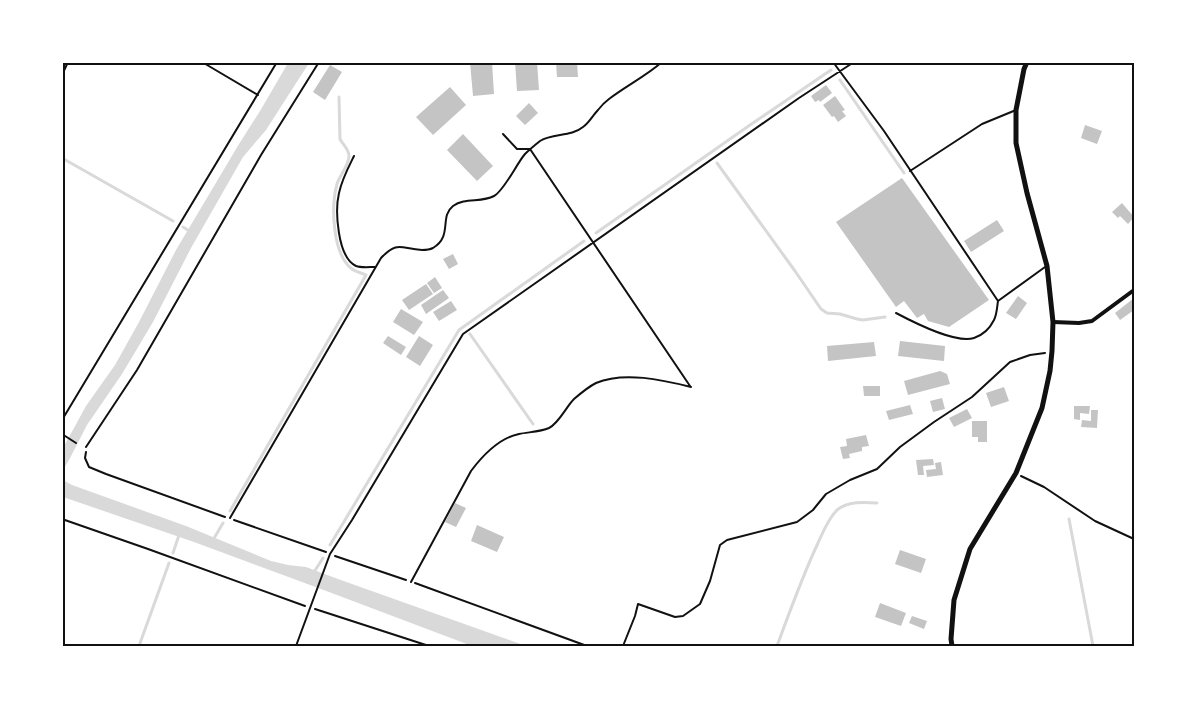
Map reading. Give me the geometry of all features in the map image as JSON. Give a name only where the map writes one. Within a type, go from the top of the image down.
[{"type":"street","points":[[952,646],[954,600],[970,548],[1016,473],[1042,408],[1050,371],[1053,322],[1047,266],[1026,193],[1016,143],[1016,110],[1027,62]]},
{"type":"street","points":[[1053,322],[1079,323],[1092,321],[1134,290]]},
{"type":"lane","points":[[62,75],[68,62]]},
{"type":"lane","points":[[202,62],[258,95]]},
{"type":"lane","points":[[62,420],[277,62]]},
{"type":"lane","points":[[86,447],[137,370],[261,155],[319,62]]},
{"type":"lane","points":[[230,518],[381,258],[392,248],[403,247],[430,250],[434,248],[444,237],[448,211],[452,206],[465,200],[495,196],[525,154],[541,140],[574,133],[584,127],[598,109],[609,99],[662,62]]},
{"type":"lane","points":[[834,62],[884,131],[998,300],[994,320],[985,332],[975,338],[967,339],[936,332],[896,314]]},
{"type":"lane","points":[[296,646],[330,554],[463,334],[799,98],[854,62]]},
{"type":"lane","points":[[910,171],[982,124],[1016,110]]},
{"type":"lane","points":[[503,134],[517,149],[530,149]]},
{"type":"lane","points":[[410,582],[471,471],[499,443],[517,434],[548,428],[553,425],[575,399],[596,383],[620,378],[647,379],[691,387],[530,149]]},
{"type":"lane","points":[[354,156],[344,176],[339,194],[337,214],[339,233],[343,249],[349,261],[356,266],[375,267]]},
{"type":"lane","points":[[998,300],[1047,266]]},
{"type":"lane","points":[[62,434],[76,443]]},
{"type":"path","points":[[623,646],[638,604],[675,617],[683,616],[700,604],[710,581],[720,545],[726,540],[797,522],[813,510],[826,494],[850,480],[878,469],[900,447],[934,422],[972,398],[1010,362],[1030,355],[1052,352]]},
{"type":"path","points":[[86,447],[85,458],[89,467],[106,474],[587,646]]},
{"type":"path","points":[[1016,473],[1044,487],[1095,521],[1134,539]]},
{"type":"path","points":[[62,519],[148,548],[309,607],[429,646]]},
{"type":"shaded area","points":[[288,63],[309,63],[266,130],[243,157],[191,248],[153,322],[122,374],[87,425],[63,470],[63,448],[86,406],[115,365],[176,250]]},
{"type":"shaded area","points":[[63,480],[72,485],[186,526],[271,561],[306,567],[526,646],[472,646],[194,542],[63,497]]},
{"type":"building","points":[[470,62],[492,62],[494,94],[473,96]]},
{"type":"building","points":[[515,62],[537,62],[539,90],[517,91]]},
{"type":"building","points":[[556,62],[577,62],[578,77],[557,77]]},
{"type":"building","points":[[330,65],[342,72],[325,100],[313,92]]},
{"type":"building","points":[[826,85],[832,93],[820,102],[819,100],[815,102],[811,96]]},
{"type":"building","points":[[450,87],[466,105],[433,135],[416,117]]},
{"type":"building","points":[[835,96],[845,110],[842,111],[846,116],[838,122],[823,105]]},
{"type":"building","points":[[529,103],[538,113],[525,125],[516,116]]},
{"type":"building","points":[[1085,125],[1102,131],[1097,144],[1081,138]]},
{"type":"building","points":[[463,134],[493,166],[477,181],[447,150]]},
{"type":"building","points":[[902,178],[989,300],[949,327],[928,321],[924,314],[917,318],[904,301],[896,307],[836,222]]},
{"type":"building","points":[[1122,203],[1134,217],[1128,224],[1120,216],[1118,218],[1112,212]]},
{"type":"building","points":[[997,220],[1004,231],[971,252],[964,241]]},
{"type":"building","points":[[453,254],[458,264],[449,269],[443,259]]},
{"type":"building","points":[[435,277],[442,288],[434,293],[427,283]]},
{"type":"building","points":[[426,284],[433,294],[409,310],[402,300]]},
{"type":"building","points":[[443,290],[449,298],[426,314],[421,305]]},
{"type":"building","points":[[1018,296],[1027,303],[1016,319],[1006,313]]},
{"type":"building","points":[[1134,298],[1134,310],[1120,320],[1115,313]]},
{"type":"building","points":[[451,301],[457,310],[439,321],[433,312]]},
{"type":"building","points":[[401,309],[423,322],[414,335],[393,322]]},
{"type":"building","points":[[388,336],[406,347],[401,355],[383,343]]},
{"type":"building","points":[[419,336],[433,345],[420,366],[406,357]]},
{"type":"building","points":[[900,341],[945,346],[944,361],[898,356]]},
{"type":"building","points":[[874,342],[876,356],[828,361],[827,346]]},
{"type":"building","points":[[940,371],[947,374],[950,384],[908,395],[904,381]]},
{"type":"building","points":[[863,386],[880,386],[880,396],[864,396]]},
{"type":"building","points":[[1004,387],[1009,401],[991,407],[986,393]]},
{"type":"building","points":[[942,398],[945,409],[933,412],[930,401]]},
{"type":"building","points":[[910,405],[913,414],[889,420],[886,411]]},
{"type":"building","points":[[1074,406],[1090,406],[1089,414],[1080,413],[1080,420],[1074,419]]},
{"type":"building","points":[[967,409],[972,418],[954,427],[949,418]]},
{"type":"building","points":[[1091,410],[1098,410],[1097,428],[1081,427],[1082,420],[1091,421]]},
{"type":"building","points":[[972,421],[987,421],[987,442],[978,442],[978,437],[972,437]]},
{"type":"building","points":[[866,435],[869,446],[862,447],[862,451],[849,454],[850,458],[843,459],[840,447],[847,446],[846,439]]},
{"type":"building","points":[[933,459],[934,465],[923,466],[924,475],[918,475],[916,460]]},
{"type":"building","points":[[941,462],[943,475],[927,477],[926,470],[936,469],[935,463]]},
{"type":"building","points":[[455,503],[466,508],[456,527],[445,522]]},
{"type":"building","points":[[477,525],[504,537],[497,552],[471,541]]},
{"type":"building","points":[[900,550],[926,559],[921,573],[895,564]]},
{"type":"building","points":[[880,603],[906,613],[901,626],[875,617]]},
{"type":"building","points":[[912,616],[927,621],[924,629],[909,623]]},
{"type":"waterway","points":[[596,233],[831,70]]},
{"type":"waterway","points":[[840,80],[904,173]]},
{"type":"waterway","points":[[230,511],[366,275],[354,270],[345,262],[340,252],[335,229],[335,193],[337,184],[348,163],[349,156],[347,149],[340,139],[339,97]]},
{"type":"waterway","points":[[62,158],[173,221]]},
{"type":"waterway","points":[[717,163],[821,309],[827,313],[863,320],[885,317]]},
{"type":"waterway","points":[[183,227],[191,232]]},
{"type":"waterway","points":[[330,545],[459,330],[584,241]]},
{"type":"waterway","points":[[470,334],[533,424]]},
{"type":"waterway","points":[[777,646],[796,594],[831,517],[837,510],[846,505],[862,502],[877,503]]},
{"type":"waterway","points":[[1069,519],[1093,646]]},
{"type":"waterway","points":[[213,540],[223,523]]},
{"type":"waterway","points":[[173,553],[179,535]]},
{"type":"waterway","points":[[314,572],[323,558]]},
{"type":"waterway","points":[[139,646],[169,563]]}]
